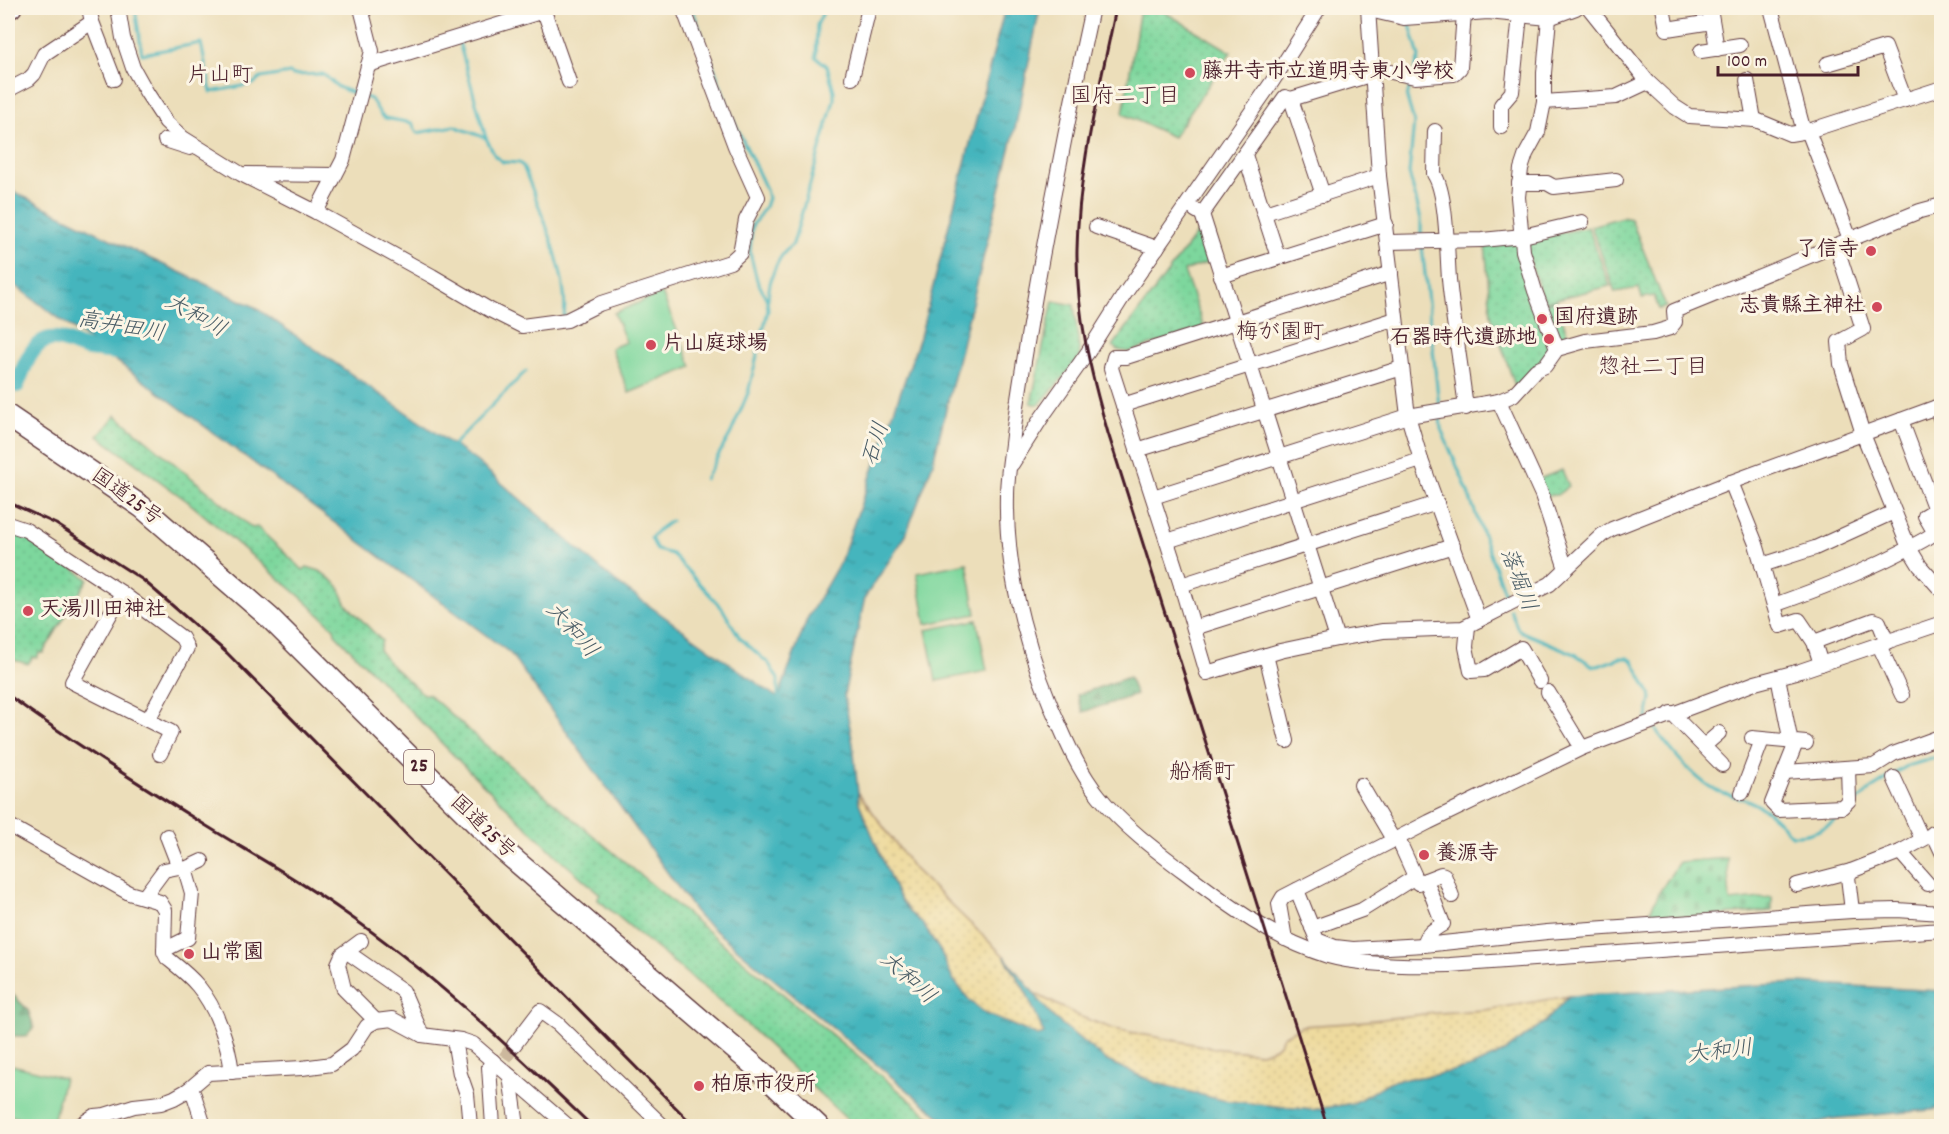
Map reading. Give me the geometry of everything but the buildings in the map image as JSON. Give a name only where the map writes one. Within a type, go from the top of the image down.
[{"type":"highway","name":"国道25号","points":[[8,416],[142,507],[270,618],[503,850],[757,1068],[818,1126]]},
{"type":"main road","points":[[8,9],[12,8]]},
{"type":"street","points":[[89,8],[92,22],[114,79]]},
{"type":"street","points":[[118,8],[127,53],[147,93],[166,122],[183,138],[241,174],[316,212],[522,326],[567,320],[599,304],[730,262],[740,253],[746,220],[758,197],[735,147],[683,8]]},
{"type":"street","points":[[316,212],[343,160],[372,51],[361,8]]},
{"type":"street","points":[[852,78],[869,8]]},
{"type":"street","points":[[1092,8],[1052,198],[1017,407],[1007,492],[1008,537],[1021,613],[1042,684],[1080,768],[1098,795],[1124,823],[1222,901],[1285,939],[1338,958],[1412,966],[1450,965],[1941,930]]},
{"type":"street","points":[[1009,470],[1041,417],[1088,352],[1124,295],[1276,81],[1318,8]]},
{"type":"street","points":[[1576,8],[1549,18],[1514,12],[1428,11],[1408,17],[1369,9],[1379,176],[1408,416],[1421,460],[1454,546],[1474,623],[1466,646],[1471,671],[1484,670],[1521,648],[1582,748]]},
{"type":"street","points":[[1589,8],[1648,82],[1675,107],[1689,116],[1754,120],[1790,134],[1941,88]]},
{"type":"street","points":[[1663,8],[1667,29],[1712,22]]},
{"type":"street","points":[[1710,8],[1717,49]]},
{"type":"street","points":[[1771,8],[1806,131],[1850,239]]},
{"type":"street","points":[[368,65],[536,10],[544,11],[569,82]]},
{"type":"street","points":[[1501,127],[1501,105],[1512,92],[1514,12]]},
{"type":"street","points":[[1124,295],[1138,288],[1245,155],[1285,97],[1291,99],[1372,71],[1416,77],[1454,74],[1460,68],[1464,13]]},
{"type":"street","points":[[1549,18],[1544,102],[1538,132],[1526,154],[1518,197],[1523,251],[1557,349]]},
{"type":"street","points":[[8,90],[34,74],[44,54],[92,22]]},
{"type":"street","points":[[1701,51],[1740,45]]},
{"type":"street","points":[[1827,64],[1885,47],[1905,100]]},
{"type":"street","points":[[1747,80],[1754,120]]},
{"type":"street","points":[[1544,102],[1616,97],[1648,82]]},
{"type":"street","points":[[1291,99],[1323,195]]},
{"type":"street","points":[[1198,212],[1248,129],[1248,118]]},
{"type":"street","points":[[1435,131],[1434,174],[1438,179],[1443,208],[1449,279],[1466,408]]},
{"type":"street","points":[[165,140],[208,155]]},
{"type":"street","points":[[1245,155],[1278,257]]},
{"type":"street","points":[[241,174],[335,175]]},
{"type":"street","points":[[1265,213],[1379,176]]},
{"type":"street","points":[[1519,183],[1547,183],[1554,187],[1616,180]]},
{"type":"street","points":[[1153,497],[1408,416],[1498,401],[1513,395],[1536,370],[1545,366],[1557,349],[1586,341],[1653,333],[1670,328],[1675,321],[1674,311],[1920,211],[1941,205]]},
{"type":"street","points":[[1198,212],[1251,367],[1263,411],[1337,639]]},
{"type":"street","points":[[1388,242],[1523,237],[1582,222]]},
{"type":"street","points":[[1221,276],[1386,224]]},
{"type":"street","points":[[1096,227],[1157,248]]},
{"type":"street","points":[[1836,245],[1863,329],[1839,342],[1842,364],[1863,434],[1909,548],[1920,566],[1941,591]]},
{"type":"street","points":[[1391,273],[1126,357],[1114,357],[1111,368],[1207,673],[1266,655],[1337,639],[1383,631],[1463,628],[1550,584],[1602,535],[1731,482],[1939,406],[1941,423]]},
{"type":"street","points":[[1123,405],[1251,367],[1396,319]]},
{"type":"street","points":[[1137,450],[1402,368]]},
{"type":"street","points":[[1498,401],[1542,495],[1566,569]]},
{"type":"street","points":[[1017,407],[1041,417]]},
{"type":"street","points":[[1774,605],[1832,584],[1909,548],[1938,531],[1925,516],[1938,508],[1901,420]]},
{"type":"street","points":[[1167,541],[1421,460]]},
{"type":"street","points":[[1731,482],[1762,565],[1780,626],[1799,620],[1814,642],[1821,664]]},
{"type":"street","points":[[1181,585],[1437,503]]},
{"type":"street","points":[[1762,565],[1815,548],[1894,512]]},
{"type":"street","points":[[8,524],[26,530],[123,593],[182,638],[187,648],[148,720]]},
{"type":"street","points":[[1194,628],[1454,546]]},
{"type":"street","points":[[123,593],[72,682],[171,732],[160,754]]},
{"type":"street","points":[[1814,642],[1873,620],[1879,622],[1883,644],[1902,695]]},
{"type":"street","points":[[1285,939],[1279,904],[1283,897],[1582,748],[1755,682],[1821,664],[1941,625]]},
{"type":"street","points":[[1266,655],[1287,741]]},
{"type":"street","points":[[1778,677],[1798,743],[1772,803],[1779,810],[1842,807],[1849,800],[1848,768]]},
{"type":"street","points":[[1671,713],[1722,765]]},
{"type":"street","points":[[1704,746],[1719,733]]},
{"type":"street","points":[[1785,772],[1874,766],[1893,754],[1941,736]]},
{"type":"street","points":[[1742,793],[1757,739],[1798,743]]},
{"type":"street","points":[[1894,778],[1932,834],[1941,852]]},
{"type":"street","points":[[1361,785],[1420,878],[1443,924],[1426,936],[1424,945]]},
{"type":"street","points":[[8,825],[129,893],[160,902],[165,910],[164,950],[167,958],[199,987],[229,1047],[232,1072]]},
{"type":"street","points":[[1797,885],[1851,871],[1900,852],[1932,834]]},
{"type":"street","points":[[164,950],[188,938],[192,893],[167,836]]},
{"type":"street","points":[[1900,852],[1928,884]]},
{"type":"street","points":[[144,897],[164,870],[182,868],[202,861]]},
{"type":"street","points":[[1851,871],[1848,877],[1852,911]]},
{"type":"street","points":[[1312,927],[1362,910],[1420,878],[1444,875],[1452,896]]},
{"type":"street","points":[[1297,890],[1317,940],[1323,944],[1353,949],[1424,945],[1547,932],[1852,911],[1897,910],[1941,913]]},
{"type":"street","points":[[361,941],[342,956],[338,964],[344,989],[376,1021]]},
{"type":"street","points":[[1338,958],[1353,949]]},
{"type":"street","points":[[347,952],[404,991],[422,1035]]},
{"type":"street","points":[[514,1045],[540,1011],[558,1023],[663,1126]]},
{"type":"street","points":[[79,1126],[94,1116],[134,1106],[161,1103],[188,1090],[208,1073],[303,1068],[332,1064],[352,1048],[367,1026],[376,1021],[392,1019],[422,1035],[473,1044],[498,1062],[510,1076],[568,1126]]},
{"type":"street","points":[[454,1040],[460,1074],[467,1094],[470,1126]]},
{"type":"street","points":[[493,1126],[489,1067],[498,1062]]},
{"type":"street","points":[[510,1076],[517,1126]]},
{"type":"street","points":[[188,1090],[194,1095],[204,1126]]},
{"type":"green space","points":[[1140,8],[1158,8],[1231,52],[1173,137],[1123,114]]},
{"type":"green space","points":[[1622,217],[1631,219],[1666,307],[1659,309],[1654,296],[1642,298],[1639,288],[1615,292],[1591,226]]},
{"type":"green space","points":[[1588,227],[1610,286],[1544,302],[1527,253],[1529,240]]},
{"type":"green space","points":[[1199,230],[1209,262],[1184,271],[1204,328],[1129,352],[1117,350],[1113,346]]},
{"type":"green space","points":[[1520,239],[1553,347],[1516,389],[1491,315],[1485,242]]},
{"type":"green space","name":"片山庭球場","points":[[662,293],[692,367],[629,393],[611,348],[626,342],[614,313]]},
{"type":"green space","points":[[1556,300],[1570,342],[1558,345],[1542,304]]},
{"type":"green space","points":[[1053,301],[1074,305],[1080,358],[1039,405],[1031,403]]},
{"type":"green space","points":[[116,415],[252,528],[257,527],[303,570],[307,567],[320,571],[338,585],[347,605],[382,641],[379,650],[390,664],[423,694],[428,694],[498,756],[941,1126],[854,1126],[732,1011],[597,899],[600,894],[561,860],[465,767],[335,634],[334,628],[302,598],[187,501],[98,436]]},
{"type":"green space","points":[[1562,470],[1569,486],[1557,495],[1545,496],[1539,479]]},
{"type":"green space","points":[[8,528],[39,545],[88,579],[43,653],[39,653],[37,658],[33,657],[28,664],[14,660],[8,667]]},
{"type":"green space","points":[[967,563],[976,614],[926,624],[917,573]]},
{"type":"green space","points":[[977,620],[987,671],[936,681],[926,630]]},
{"type":"green space","points":[[1129,677],[1136,695],[1083,712],[1077,695]]},
{"type":"green space","points":[[1727,858],[1730,901],[1772,897],[1772,911],[1645,921],[1660,891],[1679,862]]},
{"type":"green space","points":[[8,990],[28,1010],[34,1027],[27,1036],[8,1036]]},
{"type":"green space","points":[[8,1064],[64,1078],[52,1126],[8,1115]]},
{"type":"sand","points":[[858,792],[914,869],[1004,956],[1026,992],[1045,1034],[1038,1036],[986,1014],[970,1001],[952,978],[941,952],[922,923],[909,912],[897,894],[859,803]]},
{"type":"sand","points":[[1030,991],[1081,1017],[1114,1029],[1220,1049],[1261,1053],[1275,1048],[1283,1036],[1302,1026],[1485,1010],[1569,996],[1546,1021],[1504,1052],[1471,1067],[1391,1081],[1354,1103],[1312,1110],[1221,1100],[1156,1083],[1107,1061],[1053,1017]]},
{"type":"water","name":"大和川","points":[[1005,8],[1040,8],[1015,129],[932,466],[905,537],[865,597],[844,695],[853,744],[859,803],[897,894],[909,912],[922,923],[941,952],[952,978],[970,1001],[986,1014],[1038,1036],[1044,1034],[1026,992],[1004,956],[1053,1017],[1107,1061],[1156,1083],[1221,1100],[1312,1110],[1354,1103],[1391,1081],[1471,1067],[1504,1052],[1546,1021],[1569,996],[1798,983],[1941,991],[1941,1109],[1830,1119],[1807,1126],[951,1126],[700,918],[510,653],[14,285],[8,283],[8,189],[253,306],[476,461],[616,582],[778,698],[807,619],[841,560],[920,337]]},
{"type":"waterway","points":[[135,8],[142,54],[201,43],[211,92],[253,84],[261,78],[290,73],[293,75],[323,74],[338,87],[355,94]]},
{"type":"waterway","points":[[692,8],[732,117],[766,189],[768,198],[765,207],[752,226],[750,253],[757,280],[767,300],[768,310],[748,393],[731,433],[705,479]]},
{"type":"waterway","points":[[768,299],[775,269],[782,255],[793,244],[834,100],[834,91],[827,66],[816,57],[817,25],[825,8]]},
{"type":"waterway","name":"落堀川","points":[[1409,21],[1419,57],[1414,72]]},
{"type":"waterway","points":[[459,42],[486,138],[495,156],[503,162],[519,163],[523,166],[544,220],[558,261],[565,299],[564,316]]},
{"type":"waterway","name":"落堀川","points":[[1411,81],[1407,98],[1414,122],[1409,173],[1421,219],[1421,236]]},
{"type":"waterway","points":[[365,97],[371,99],[385,118],[412,123],[417,133],[454,126],[486,138]]},
{"type":"waterway","name":"落堀川","points":[[1422,246],[1439,406]]},
{"type":"waterway","name":"高井田川","points":[[17,385],[31,354],[36,347],[49,339],[61,340],[88,349],[125,353]]},
{"type":"waterway","points":[[451,447],[526,371]]},
{"type":"waterway","name":"落堀川","points":[[1440,416],[1441,429],[1466,487],[1507,601]]},
{"type":"waterway","points":[[671,521],[651,538],[657,550],[672,554],[722,608],[740,638],[769,664],[778,679],[778,702]]},
{"type":"waterway","name":"落堀川","points":[[1510,610],[1518,629],[1575,654],[1593,666],[1620,658],[1633,661],[1650,693],[1647,718]]},
{"type":"waterway","name":"落堀川","points":[[1653,726],[1681,761],[1706,784],[1719,792],[1747,800],[1761,807],[1791,835],[1807,834],[1821,829],[1846,811]]},
{"type":"waterway","name":"落堀川","points":[[1853,805],[1871,789],[1907,766],[1942,756]]},
{"type":"tunnel","points":[[505,1058],[514,1045]]},
{"type":"railway","points":[[1116,8],[1091,128],[1078,219],[1077,274],[1086,343],[1108,433],[1327,1126]]},
{"type":"railway","points":[[8,502],[56,524],[143,580],[227,653],[694,1126]]},
{"type":"railway","points":[[8,695],[101,759],[308,888],[377,936],[472,1014],[592,1126]]},
{"type":"place","name":"藤井寺市立道明寺東小学校","points":[[1190,73]]},
{"type":"place","name":"了信寺","points":[[1871,251]]},
{"type":"place","name":"志貴縣主神社","points":[[1877,307]]},
{"type":"place","name":"国府遺跡","points":[[1542,319]]},
{"type":"place","name":"石器時代遺跡地","points":[[1549,339]]},
{"type":"place","name":"片山庭球場","points":[[651,345]]},
{"type":"place","name":"天湯川田神社","points":[[28,611]]},
{"type":"place","name":"養源寺","points":[[1424,855]]},
{"type":"place","name":"山常園","points":[[189,954]]},
{"type":"place","name":"柏原市役所","points":[[699,1086]]},
{"type":"district","name":"片山町","points":[[220,76]]},
{"type":"district","name":"国府二丁目","points":[[1125,97]]},
{"type":"district","name":"梅が園町","points":[[1280,333]]},
{"type":"district","name":"惣社二丁目","points":[[1653,368]]},
{"type":"district","name":"船橋町","points":[[1202,773]]},
{"type":"water label","name":"石川","points":[[877,444]]}]
